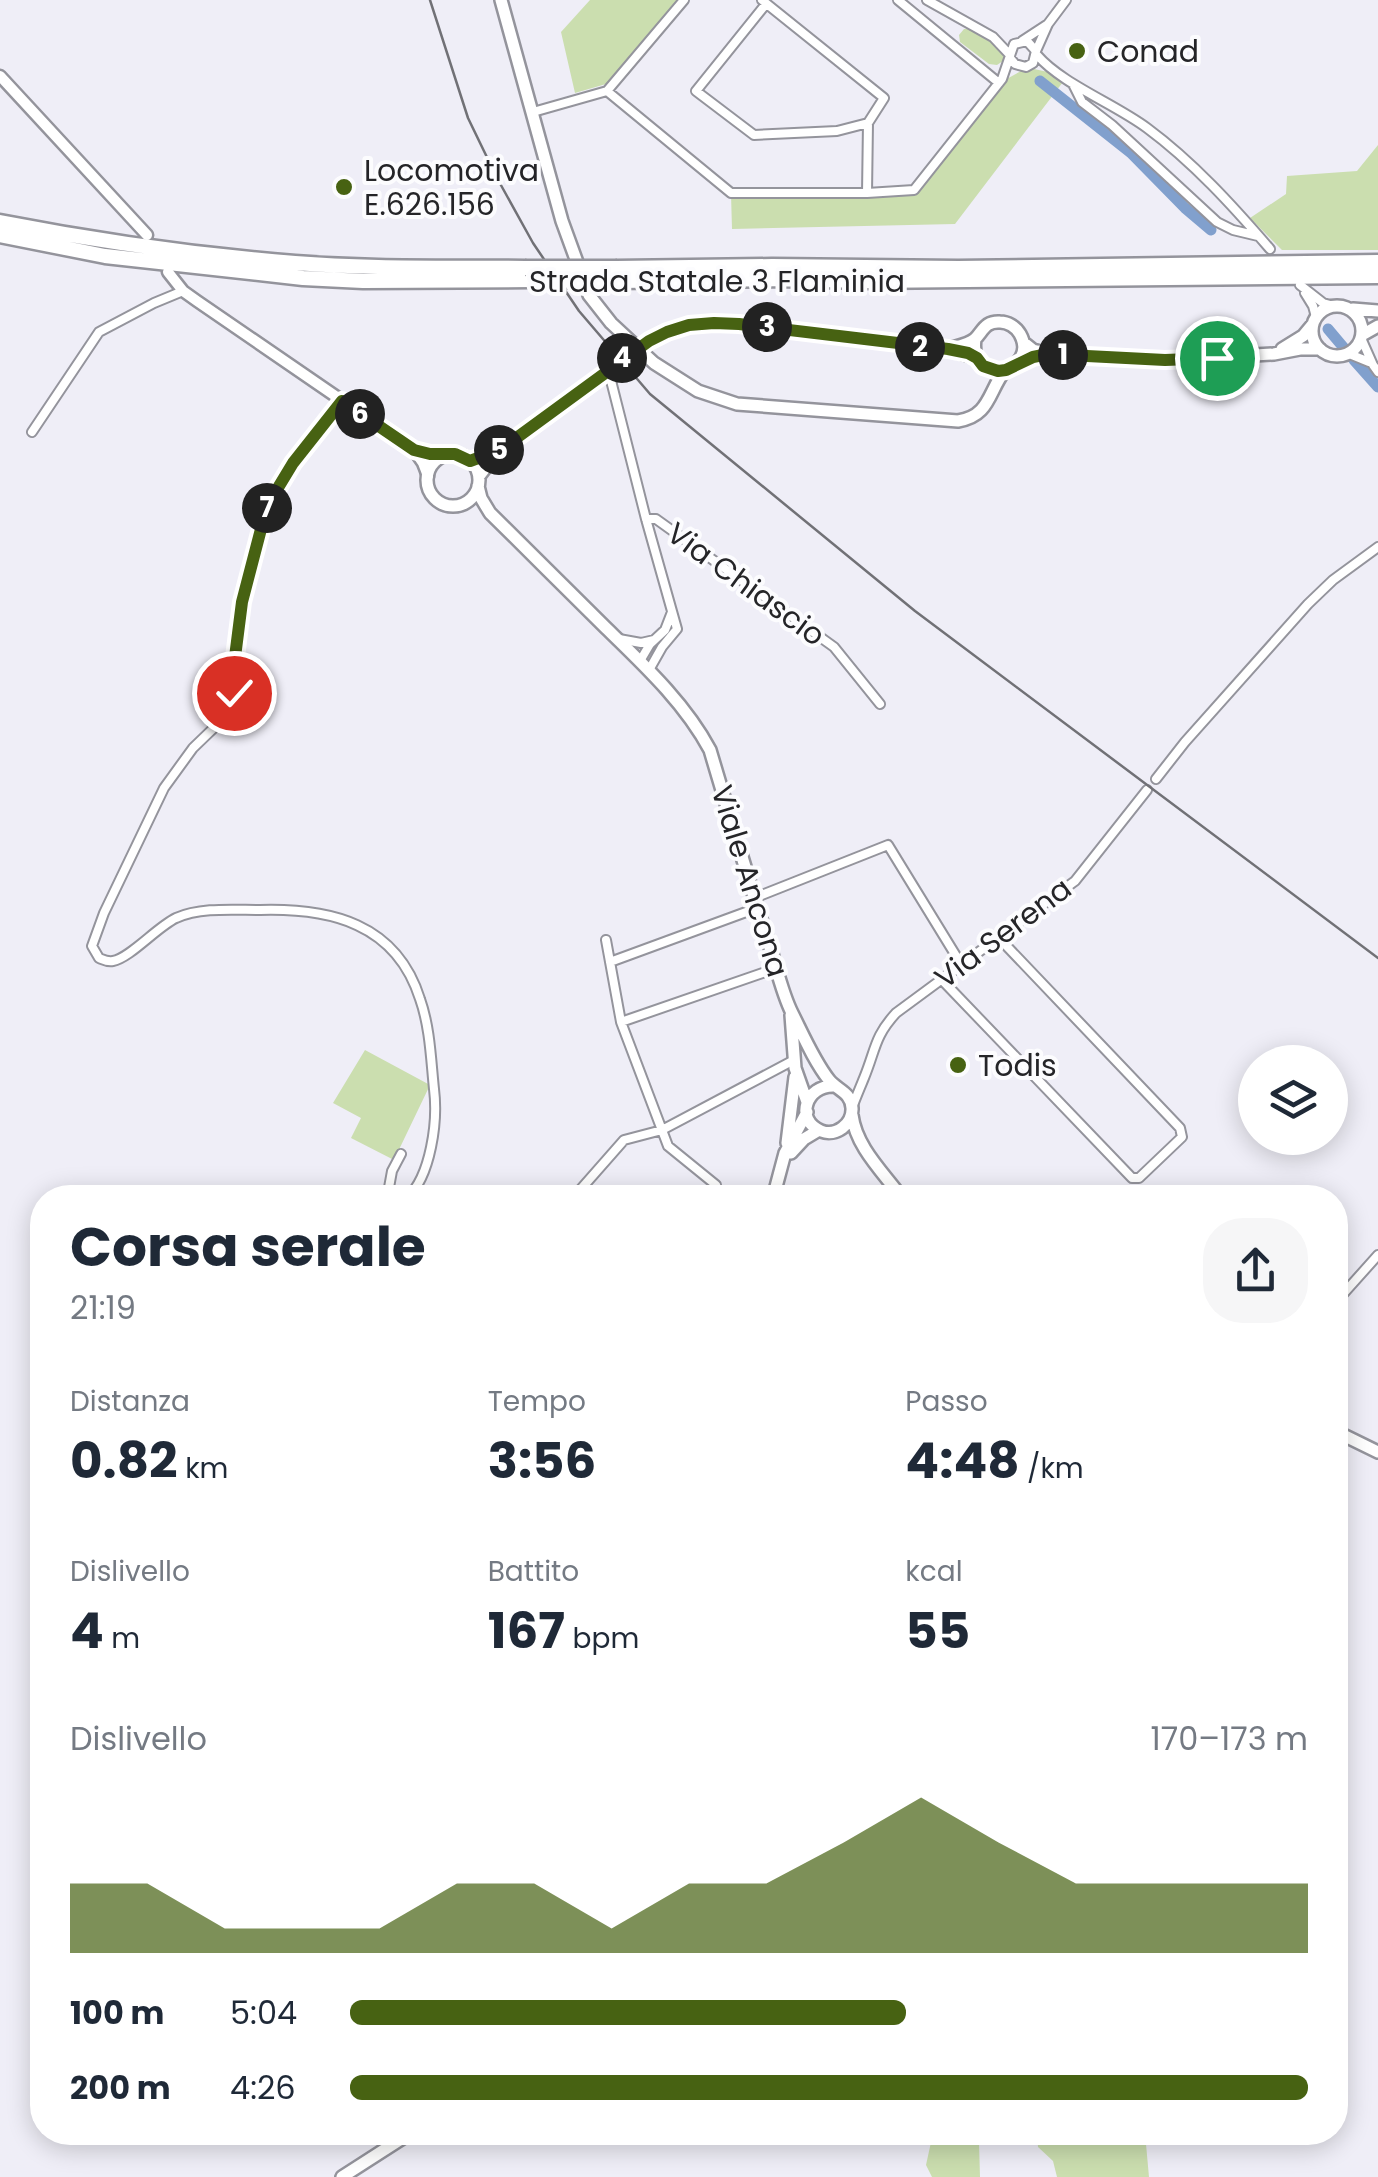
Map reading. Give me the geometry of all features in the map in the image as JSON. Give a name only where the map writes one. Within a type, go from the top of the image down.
[{"type":"highway","name":"Strada Statale 3 Flaminia","points":[[0,218],[90,237],[296,263],[528,274]]},
{"type":"highway","name":"Strada Statale 3 Flaminia","points":[[0,235],[104,256],[363,281],[528,274],[866,282],[1378,276]]},
{"type":"highway","points":[[0,244],[104,256]]},
{"type":"highway","name":"Strada Statale 3 Flaminia","points":[[617,274],[772,266],[940,268],[1378,262]]},
{"type":"main road","points":[[500,0],[562,221],[589,294],[611,323],[654,364],[698,391],[736,404],[958,421],[977,416],[1006,370],[1018,362],[1048,354]]},
{"type":"main road","points":[[1274,354],[1303,336],[1327,308],[1378,312]]},
{"type":"main road","points":[[1349,308],[1360,320],[1361,337]]},
{"type":"main road","points":[[1315,320],[1313,337],[1320,348],[1333,355],[1353,350],[1361,337],[1378,326]]},
{"type":"main road","points":[[992,392],[974,345],[985,326],[1001,322],[1016,328],[1023,342],[1018,362]]},
{"type":"main road","points":[[470,461],[500,450],[630,353],[667,332],[689,325],[739,324],[948,349],[998,371],[1006,370]]},
{"type":"main road","points":[[948,349],[976,338]]},
{"type":"main road","points":[[1023,342],[1048,354],[1165,360],[1320,348]]},
{"type":"main road","points":[[490,512],[481,498],[478,481],[470,461],[455,454],[446,455],[434,463],[428,476],[430,492],[442,504],[459,506],[472,498],[478,481],[500,450]]},
{"type":"main road","points":[[467,502],[490,512]]},
{"type":"main road","name":"Viale Ancona","points":[[490,512],[644,666],[697,728],[710,750],[790,1011],[793,1102],[784,1159]]},
{"type":"main road","name":"Viale Ancona","points":[[790,1011],[824,1074],[838,1088]]},
{"type":"main road","name":"Viale Ancona","points":[[794,1059],[807,1107]]},
{"type":"main road","points":[[777,1185],[807,1107],[815,1091],[821,1088],[838,1088],[849,1097],[854,1130],[892,1185]]},
{"type":"main road","points":[[807,1107],[809,1120],[820,1130]]},
{"type":"main road","points":[[836,1131],[843,1128],[852,1111]]},
{"type":"main road","points":[[784,1159],[804,1139],[820,1130],[836,1131],[861,1144]]},
{"type":"main road","points":[[1348,1437],[1378,1452]]},
{"type":"main road","points":[[342,2177],[392,2145]]},
{"type":"street","points":[[533,112],[606,91],[684,0]]},
{"type":"street","points":[[898,0],[1001,81]]},
{"type":"street","points":[[927,0],[992,37],[1015,64],[1053,70]]},
{"type":"street","points":[[1001,81],[1026,67],[1048,24],[1066,0]]},
{"type":"street","points":[[867,193],[868,123],[884,98],[764,2],[696,91],[754,135],[837,131],[868,123]]},
{"type":"street","points":[[606,91],[731,192],[914,190],[1001,81],[1012,47],[1048,24]]},
{"type":"street","points":[[992,37],[1031,43],[1053,70],[1149,129],[1202,176],[1270,249]]},
{"type":"street","points":[[0,76],[147,235]]},
{"type":"street","points":[[1071,81],[1082,102],[1217,222],[1258,236]]},
{"type":"street","points":[[168,272],[183,291],[414,450],[428,476]]},
{"type":"street","points":[[1315,320],[1313,306],[1300,285],[1334,306]]},
{"type":"street","points":[[32,432],[99,332],[183,291]]},
{"type":"street","points":[[1361,337],[1375,368]]},
{"type":"street","points":[[604,353],[677,629],[644,666]]},
{"type":"street","points":[[1347,353],[1375,368]]},
{"type":"street","points":[[342,401],[293,463],[267,506],[242,602],[231,709],[193,748],[164,788],[104,912],[92,946],[98,958],[114,961],[175,918],[224,910],[310,910],[348,920],[378,937],[404,967],[421,1000],[435,1115],[430,1148],[418,1185]]},
{"type":"street","points":[[414,450],[446,455]]},
{"type":"street","name":"Via Chiascio","points":[[646,519],[656,519],[834,647],[880,704]]},
{"type":"street","points":[[1156,779],[1308,604],[1378,547]]},
{"type":"street","points":[[644,666],[654,640],[665,630],[672,612]]},
{"type":"street","points":[[617,638],[641,643],[654,640]]},
{"type":"street","name":"Via Serena","points":[[852,1111],[883,1027],[896,1013],[1074,881],[1147,790]]},
{"type":"street","points":[[610,962],[888,845],[962,964]]},
{"type":"street","points":[[942,980],[1132,1178],[1140,1178],[1182,1138],[1180,1128],[998,937]]},
{"type":"street","points":[[606,940],[622,1022],[668,1146],[716,1185]]},
{"type":"street","points":[[622,1022],[777,968]]},
{"type":"street","points":[[585,1185],[624,1140],[662,1130],[794,1059],[800,1044],[809,1045]]},
{"type":"street","points":[[838,1088],[853,1086],[866,1075]]},
{"type":"street","points":[[390,1185],[400,1154]]},
{"type":"street","points":[[1348,1288],[1378,1254]]},
{"type":"green space","points":[[590,0],[681,0],[606,84],[575,93],[561,32]]},
{"type":"green space","points":[[964,29],[1001,48],[1005,54],[1003,61],[989,64],[960,42],[959,35]]},
{"type":"green space","points":[[1034,69],[1063,82],[955,224],[732,229],[731,194],[914,192],[1003,81]]},
{"type":"green space","points":[[1378,145],[1378,250],[1282,250],[1250,218],[1286,194],[1287,176],[1357,171]]},
{"type":"green space","points":[[365,1050],[430,1085],[394,1160],[351,1138],[361,1118],[333,1103]]},
{"type":"green space","points":[[930,2145],[979,2145],[980,2177],[932,2177],[926,2165]]},
{"type":"green space","points":[[1146,2145],[1149,2177],[1057,2177],[1053,2161],[1038,2147]]},
{"type":"waterway","points":[[1040,81],[1131,153],[1211,230]]},
{"type":"waterway","points":[[1328,329],[1344,348]]},
{"type":"waterway","points":[[1354,360],[1378,387]]},
{"type":"railway","points":[[430,0],[468,118],[533,243],[579,311],[650,394],[915,611],[1378,958]]},
{"type":"place","name":"Conad","points":[[1077,51]]},
{"type":"place","name":"Locomotiva E.626.156","points":[[344,187]]},
{"type":"place","name":"Todis","points":[[958,1065]]},
{"type":"route","points":[[234,693],[242,602],[267,506],[293,463],[342,401],[414,450],[455,454],[470,461],[500,450],[533,428],[649,341],[689,325],[739,324],[948,349],[968,353],[983,366],[998,371],[1048,354],[1165,360],[1217,358]]}]
